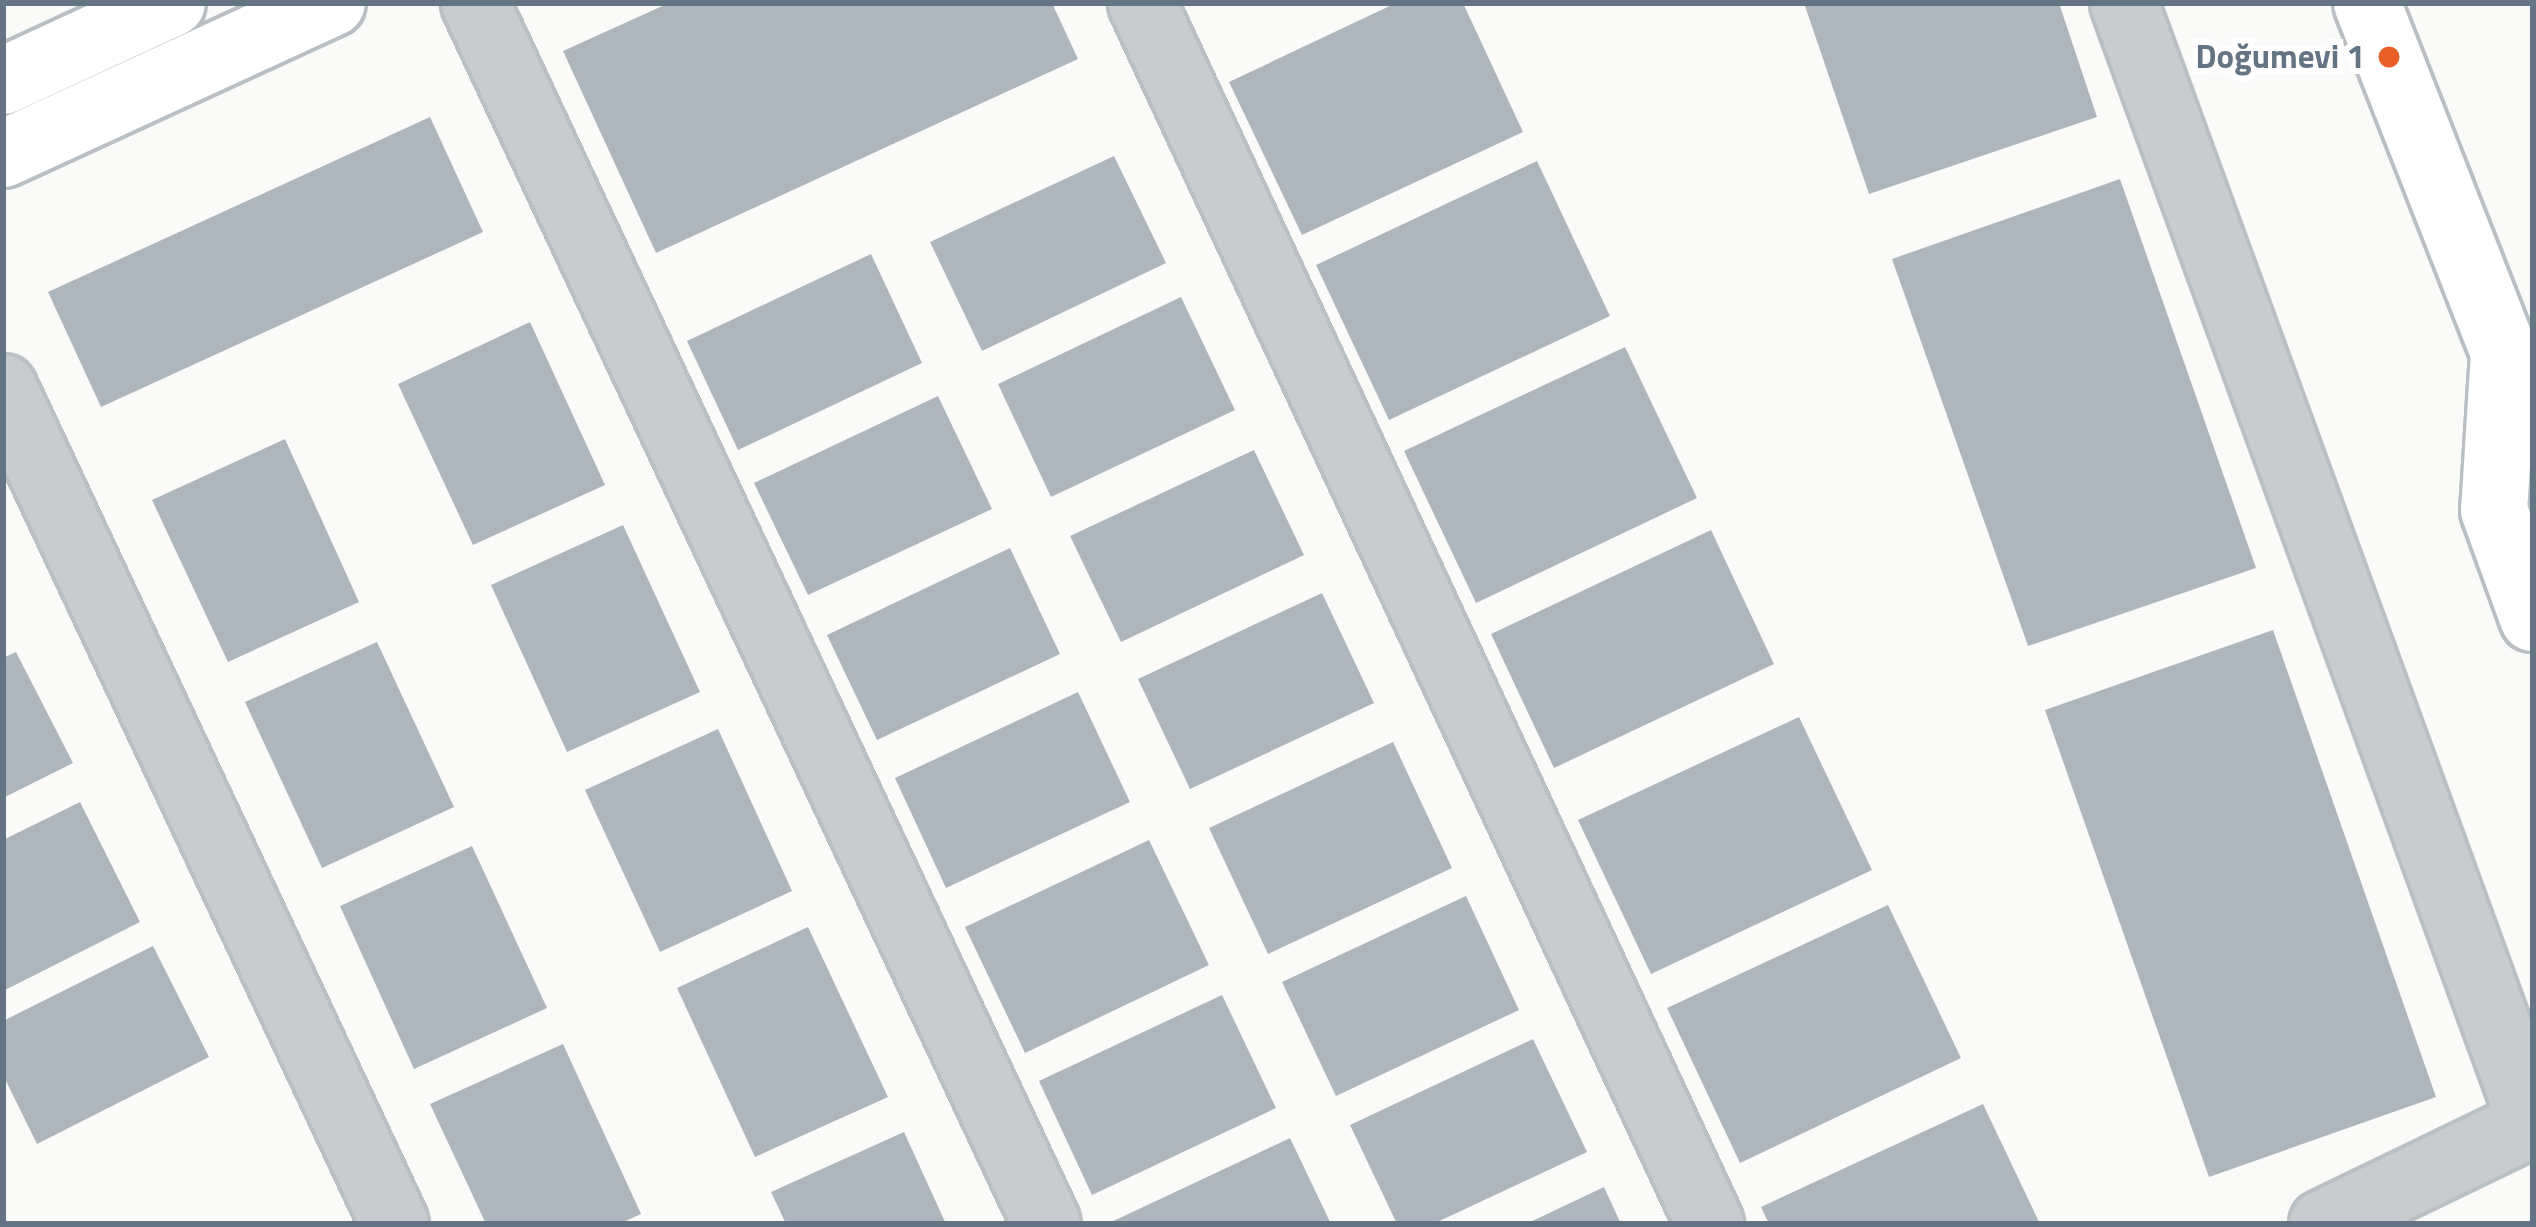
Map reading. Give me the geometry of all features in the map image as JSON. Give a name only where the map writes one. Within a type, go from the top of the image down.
[{"type":"main road","points":[[3,81],[172,3]]},
{"type":"main road","points":[[3,154],[332,3]]},
{"type":"main road","points":[[2367,3],[2533,430]]},
{"type":"main road","points":[[2504,353],[2494,510],[2533,618]]},
{"type":"street","points":[[476,3],[1047,1224]]},
{"type":"street","points":[[1142,3],[1710,1224]]},
{"type":"street","points":[[2125,3],[2533,1124],[2323,1224]]},
{"type":"street","points":[[3,388],[395,1224]]},
{"type":"building","points":[[669,3],[1052,3],[1078,59],[656,253],[563,51]]},
{"type":"building","points":[[1396,3],[1463,3],[1523,132],[1302,235],[1229,82]]},
{"type":"building","points":[[1804,3],[2059,3],[2097,117],[1869,194]]},
{"type":"building","points":[[430,117],[483,232],[101,407],[48,292]]},
{"type":"building","points":[[1114,156],[1166,263],[982,351],[930,242]]},
{"type":"building","points":[[1537,161],[1610,316],[1389,420],[1316,265]]},
{"type":"building","points":[[2120,179],[2256,568],[2028,646],[1892,259]]},
{"type":"building","points":[[871,254],[922,363],[738,450],[687,341]]},
{"type":"building","points":[[1181,297],[1235,410],[1051,497],[998,384]]},
{"type":"building","points":[[530,322],[605,485],[473,545],[398,384]]},
{"type":"building","points":[[1625,347],[1697,498],[1476,603],[1404,451]]},
{"type":"building","points":[[938,396],[992,509],[808,595],[754,483]]},
{"type":"building","points":[[285,439],[359,602],[228,662],[152,500]]},
{"type":"building","points":[[1254,450],[1304,555],[1121,642],[1070,536]]},
{"type":"building","points":[[623,525],[700,692],[567,752],[491,585]]},
{"type":"building","points":[[1711,530],[1774,664],[1554,768],[1491,634]]},
{"type":"building","points":[[1010,548],[1060,654],[877,740],[827,635]]},
{"type":"building","points":[[1322,593],[1374,703],[1190,789],[1138,679]]},
{"type":"building","points":[[2273,630],[2436,1097],[2209,1177],[2045,710]]},
{"type":"building","points":[[377,642],[454,807],[322,868],[245,702]]},
{"type":"building","points":[[16,652],[73,763],[3,798],[3,658]]},
{"type":"building","points":[[1078,692],[1130,802],[946,888],[895,778]]},
{"type":"building","points":[[1799,717],[1872,870],[1651,974],[1578,820]]},
{"type":"building","points":[[718,729],[792,891],[660,952],[585,790]]},
{"type":"building","points":[[1393,742],[1452,868],[1268,954],[1209,828]]},
{"type":"building","points":[[80,802],[140,922],[3,991],[3,840]]},
{"type":"building","points":[[1149,840],[1209,965],[1025,1053],[965,927]]},
{"type":"building","points":[[472,846],[547,1008],[414,1069],[340,906]]},
{"type":"building","points":[[1466,896],[1519,1010],[1336,1096],[1282,982]]},
{"type":"building","points":[[1888,905],[1961,1058],[1740,1163],[1667,1008]]},
{"type":"building","points":[[808,927],[888,1097],[755,1157],[677,988]]},
{"type":"building","points":[[153,946],[209,1057],[37,1144],[3,1075],[3,1021]]},
{"type":"building","points":[[1222,995],[1276,1108],[1092,1195],[1039,1081]]},
{"type":"building","points":[[1533,1039],[1587,1152],[1433,1224],[1397,1224],[1350,1125]]},
{"type":"building","points":[[563,1044],[641,1214],[619,1224],[486,1224],[430,1104]]},
{"type":"building","points":[[1983,1104],[2040,1224],[1769,1224],[1761,1207]]},
{"type":"building","points":[[904,1132],[946,1224],[786,1224],[771,1192]]},
{"type":"building","points":[[1290,1138],[1331,1224],[1107,1224]]},
{"type":"building","points":[[1604,1187],[1621,1224],[1526,1224]]},
{"type":"place","name":"Doğumevi 1","points":[[2389,57]]}]
